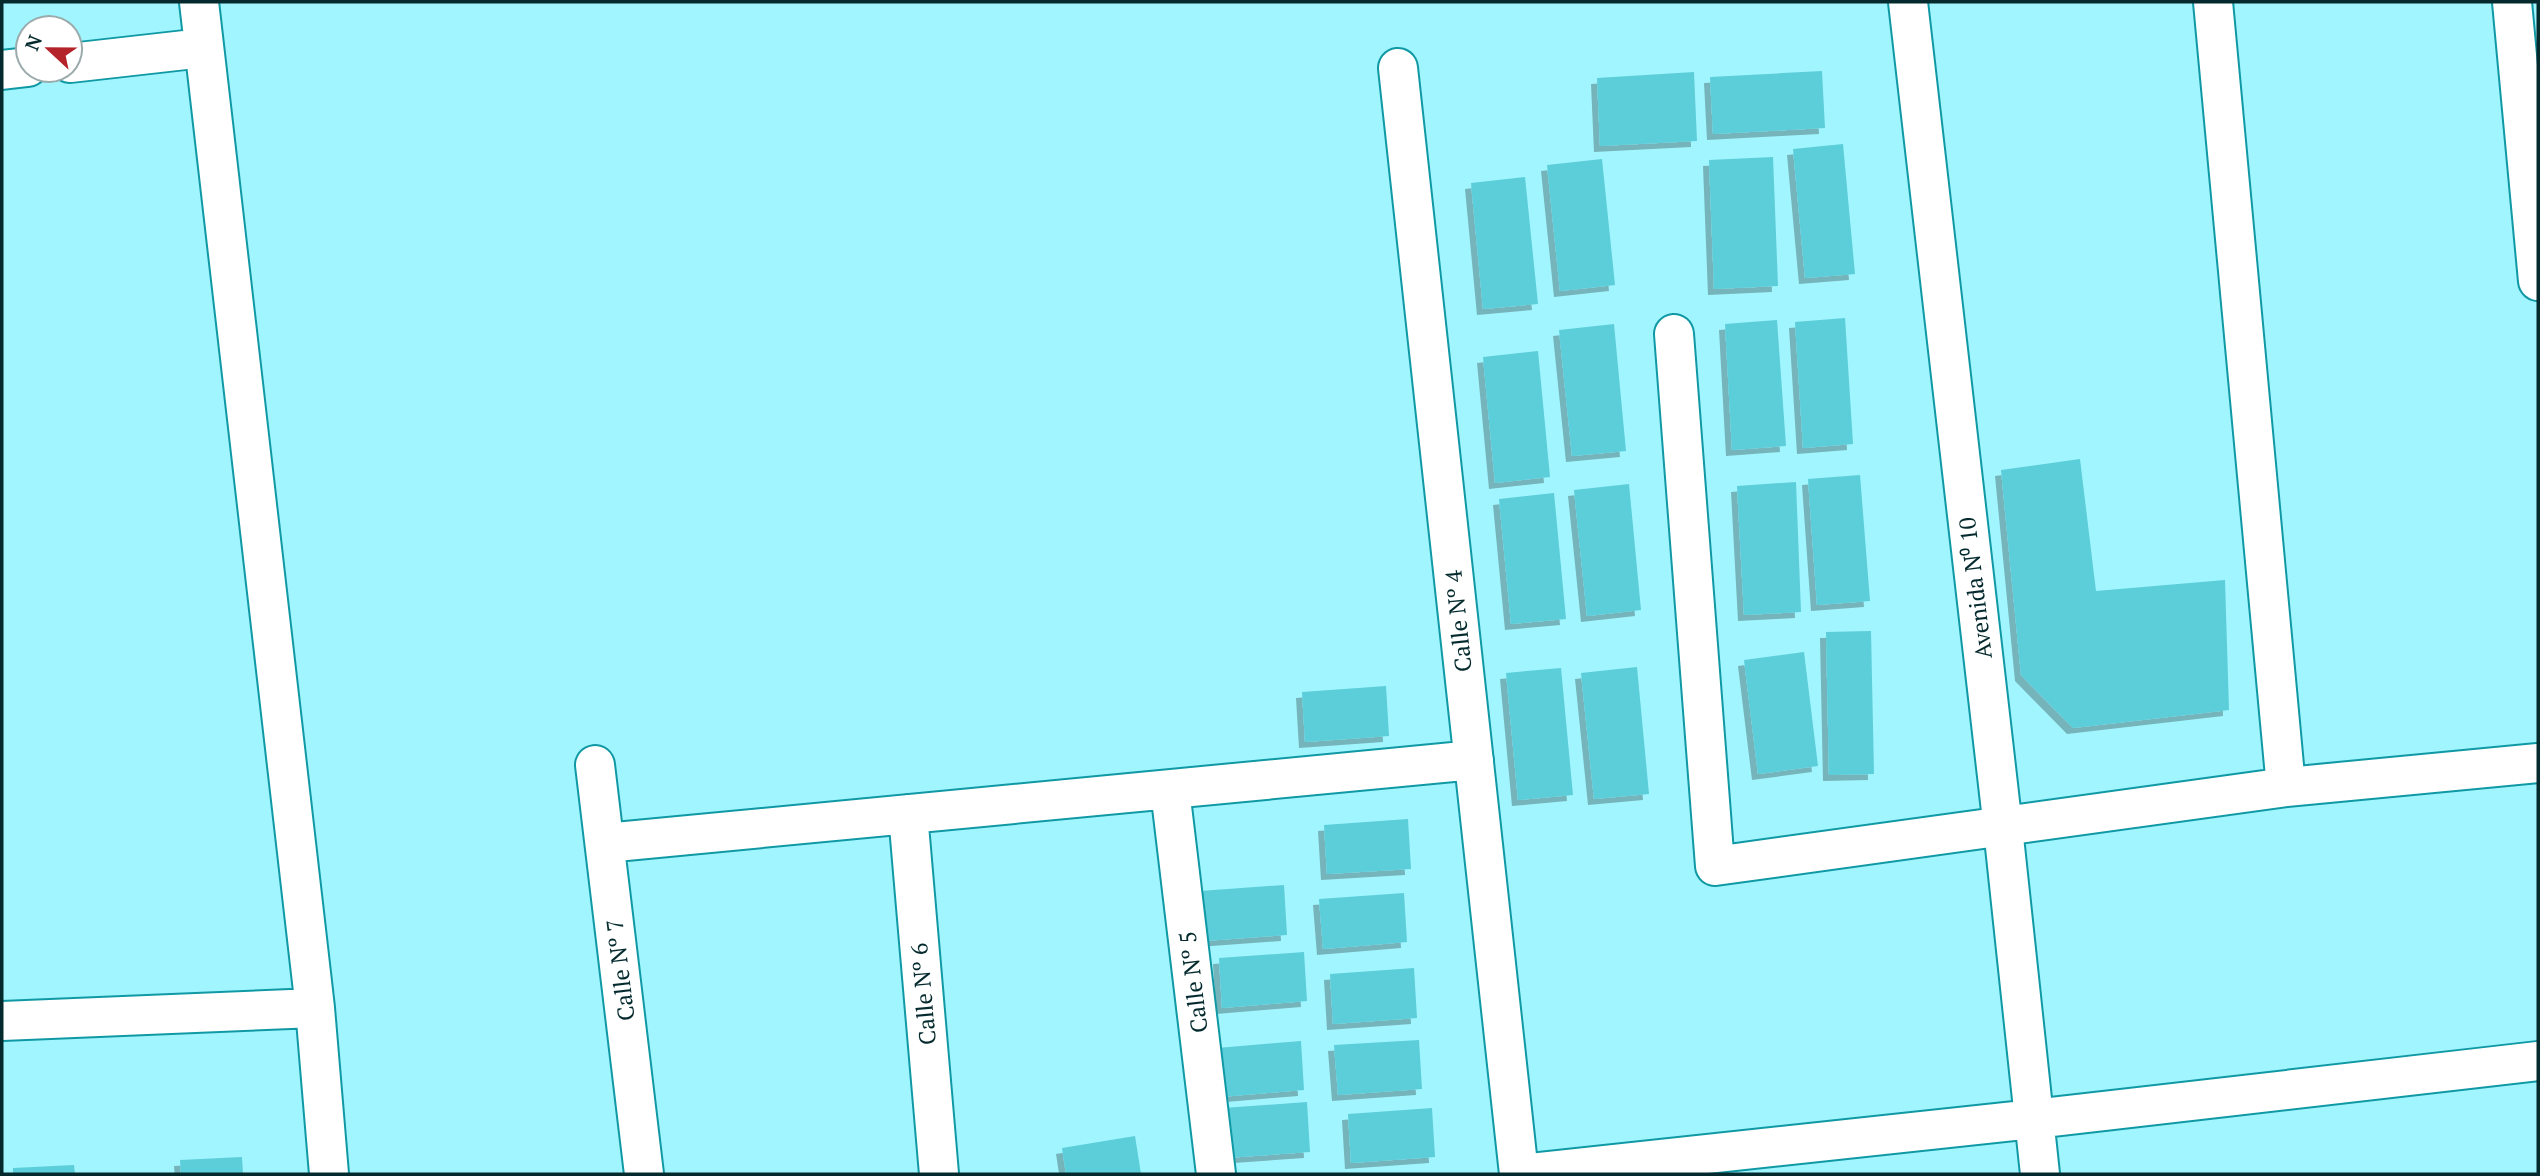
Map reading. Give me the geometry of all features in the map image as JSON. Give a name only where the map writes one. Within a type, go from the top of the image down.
[{"type":"street","points":[[199,2],[315,1008],[329,1174]]},
{"type":"street","name":"Avenida N⁰ 10","points":[[1908,2],[2040,1174]]},
{"type":"street","points":[[2213,2],[2286,787]]},
{"type":"street","points":[[2512,2],[2538,281]]},
{"type":"street","points":[[84,61],[203,48]]},
{"type":"street","name":"Calle Nº 4","points":[[1398,68],[1520,1174]]},
{"type":"street","points":[[1674,334],[1715,866],[2286,787],[2538,763]]},
{"type":"street","points":[[605,843],[1474,760]]},
{"type":"street","name":"Calle Nº 7","points":[[595,765],[644,1174]]},
{"type":"street","name":"Calle Nº 5","points":[[1170,790],[1216,1174]]},
{"type":"street","name":"Calle Nº 6","points":[[908,814],[939,1174]]},
{"type":"street","points":[[2,1021],[315,1008]]},
{"type":"street","points":[[1520,1174],[2538,1061]]},
{"type":"building","points":[[1822,71],[1825,128],[1713,134],[1710,77]]},
{"type":"building","points":[[1694,72],[1697,141],[1600,146],[1597,78]]},
{"type":"building","points":[[1843,144],[1855,274],[1805,278],[1793,149]]},
{"type":"building","points":[[1773,157],[1778,286],[1714,289],[1709,160]]},
{"type":"building","points":[[1602,159],[1615,285],[1560,291],[1547,165]]},
{"type":"building","points":[[1525,177],[1538,304],[1483,309],[1471,183]]},
{"type":"building","points":[[1845,318],[1853,444],[1803,448],[1795,322]]},
{"type":"building","points":[[1777,320],[1786,446],[1732,450],[1725,324]]},
{"type":"building","points":[[1614,324],[1626,451],[1572,456],[1559,330]]},
{"type":"building","points":[[1538,351],[1550,477],[1495,483],[1483,357]]},
{"type":"building","points":[[2080,459],[2096,591],[2225,580],[2229,710],[2073,728],[2021,675],[2001,470]]},
{"type":"building","points":[[1860,475],[1870,601],[1817,605],[1808,479]]},
{"type":"building","points":[[1796,482],[1801,612],[1744,615],[1737,486]]},
{"type":"building","points":[[1629,484],[1641,610],[1587,616],[1574,490]]},
{"type":"building","points":[[1554,493],[1566,619],[1511,624],[1499,499]]},
{"type":"building","points":[[1871,631],[1874,774],[1829,775],[1826,632]]},
{"type":"building","points":[[1804,652],[1818,766],[1758,774],[1744,660]]},
{"type":"building","points":[[1637,667],[1649,794],[1594,799],[1581,673]]},
{"type":"building","points":[[1561,668],[1573,795],[1518,800],[1506,673]]},
{"type":"building","points":[[1386,686],[1389,736],[1305,742],[1302,692]]},
{"type":"building","points":[[1408,819],[1411,869],[1327,874],[1324,825]]},
{"type":"building","points":[[1284,885],[1287,935],[1204,941],[1200,891]]},
{"type":"building","points":[[1404,893],[1407,942],[1323,949],[1319,899]]},
{"type":"building","points":[[1304,952],[1307,1001],[1222,1008],[1219,958]]},
{"type":"building","points":[[1414,968],[1417,1018],[1333,1024],[1330,974]]},
{"type":"building","points":[[1419,1040],[1422,1089],[1338,1095],[1334,1045]]},
{"type":"building","points":[[1301,1041],[1304,1090],[1220,1097],[1217,1048]]},
{"type":"building","points":[[1307,1102],[1310,1152],[1226,1158],[1223,1108]]},
{"type":"building","points":[[1432,1108],[1435,1157],[1351,1163],[1348,1114]]},
{"type":"building","points":[[1135,1136],[1141,1174],[1066,1174],[1062,1148]]},
{"type":"building","points":[[242,1157],[243,1174],[181,1174],[180,1160]]},
{"type":"building","points":[[74,1165],[75,1174],[13,1174],[13,1168]]}]
